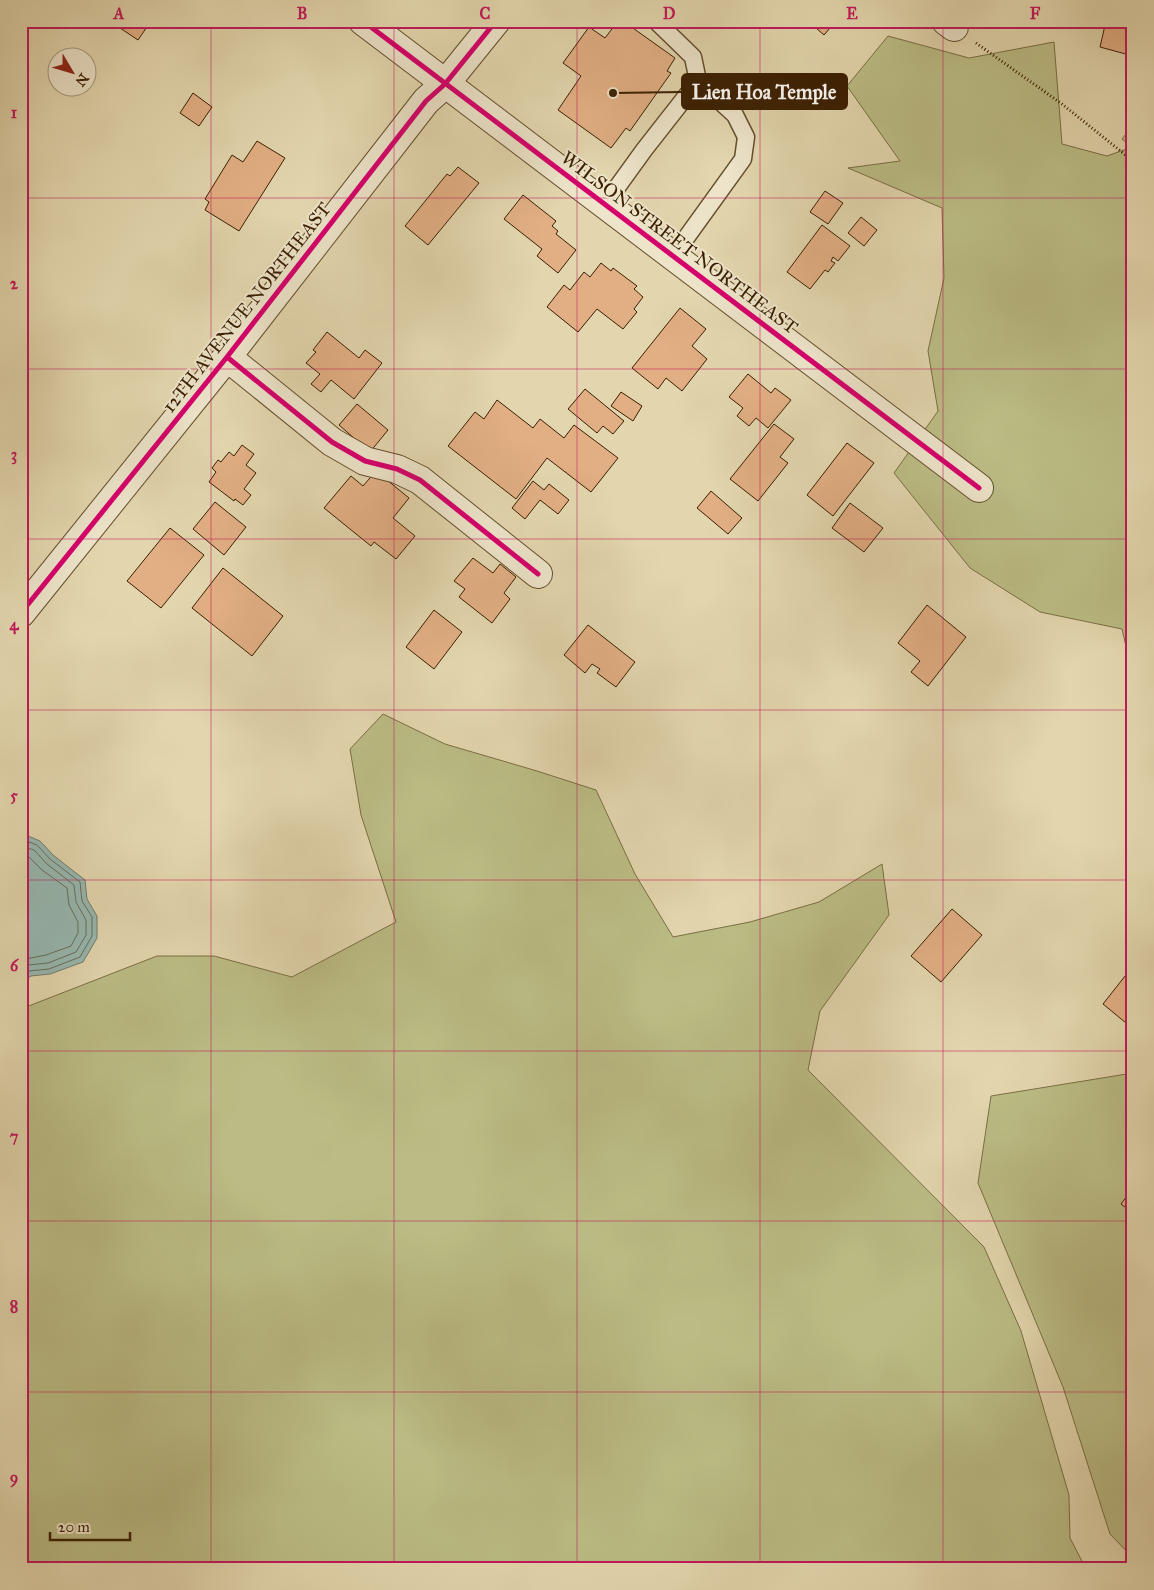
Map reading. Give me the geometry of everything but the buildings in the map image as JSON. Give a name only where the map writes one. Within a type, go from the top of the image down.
[{"type":"street","name":"WILSON STREET NORTHEAST","points":[[363,21],[980,488]]},
{"type":"street","name":"12TH AVENUE NORTHEAST","points":[[21,613],[226,357],[426,101],[445,84],[496,21]]},
{"type":"street","points":[[226,357],[332,442],[365,461],[397,468],[420,480],[538,574]]},
{"type":"lane","points":[[656,21],[693,57],[698,81],[735,115],[746,136],[743,159],[673,256]]},
{"type":"lane","points":[[605,204],[698,81]]},
{"type":"path","points":[[950,24],[1062,104],[1133,161]]},
{"type":"green space","points":[[888,36],[969,58],[1054,42],[1062,144],[1107,156],[1132,147],[1122,139],[1133,125],[1133,677],[1122,629],[1040,612],[970,568],[894,473],[938,411],[928,351],[944,278],[942,208],[848,168],[900,161],[847,86]]},
{"type":"green space","points":[[383,714],[445,744],[596,790],[635,874],[673,937],[750,922],[819,902],[882,864],[889,915],[820,1011],[808,1070],[984,1247],[1021,1331],[1069,1495],[1070,1538],[1086,1569],[21,1569],[21,1009],[157,956],[214,956],[292,977],[396,922],[361,815],[350,749]]},
{"type":"green space","points":[[1133,1073],[1133,1558],[1110,1534],[1063,1387],[978,1183],[991,1096]]},
{"type":"water","points":[[21,833],[40,841],[53,855],[85,880],[87,899],[97,916],[97,938],[83,962],[50,974],[31,976],[21,983]]},
{"type":"cycle path","points":[[363,21],[979,488]]},
{"type":"cycle path","points":[[21,613],[227,357],[426,101],[445,84],[496,21]]},
{"type":"cycle path","points":[[227,357],[332,442],[365,461],[397,469],[420,480],[538,574]]},
{"type":"place","name":"Lien Hoa Temple","points":[[613,93]]}]
